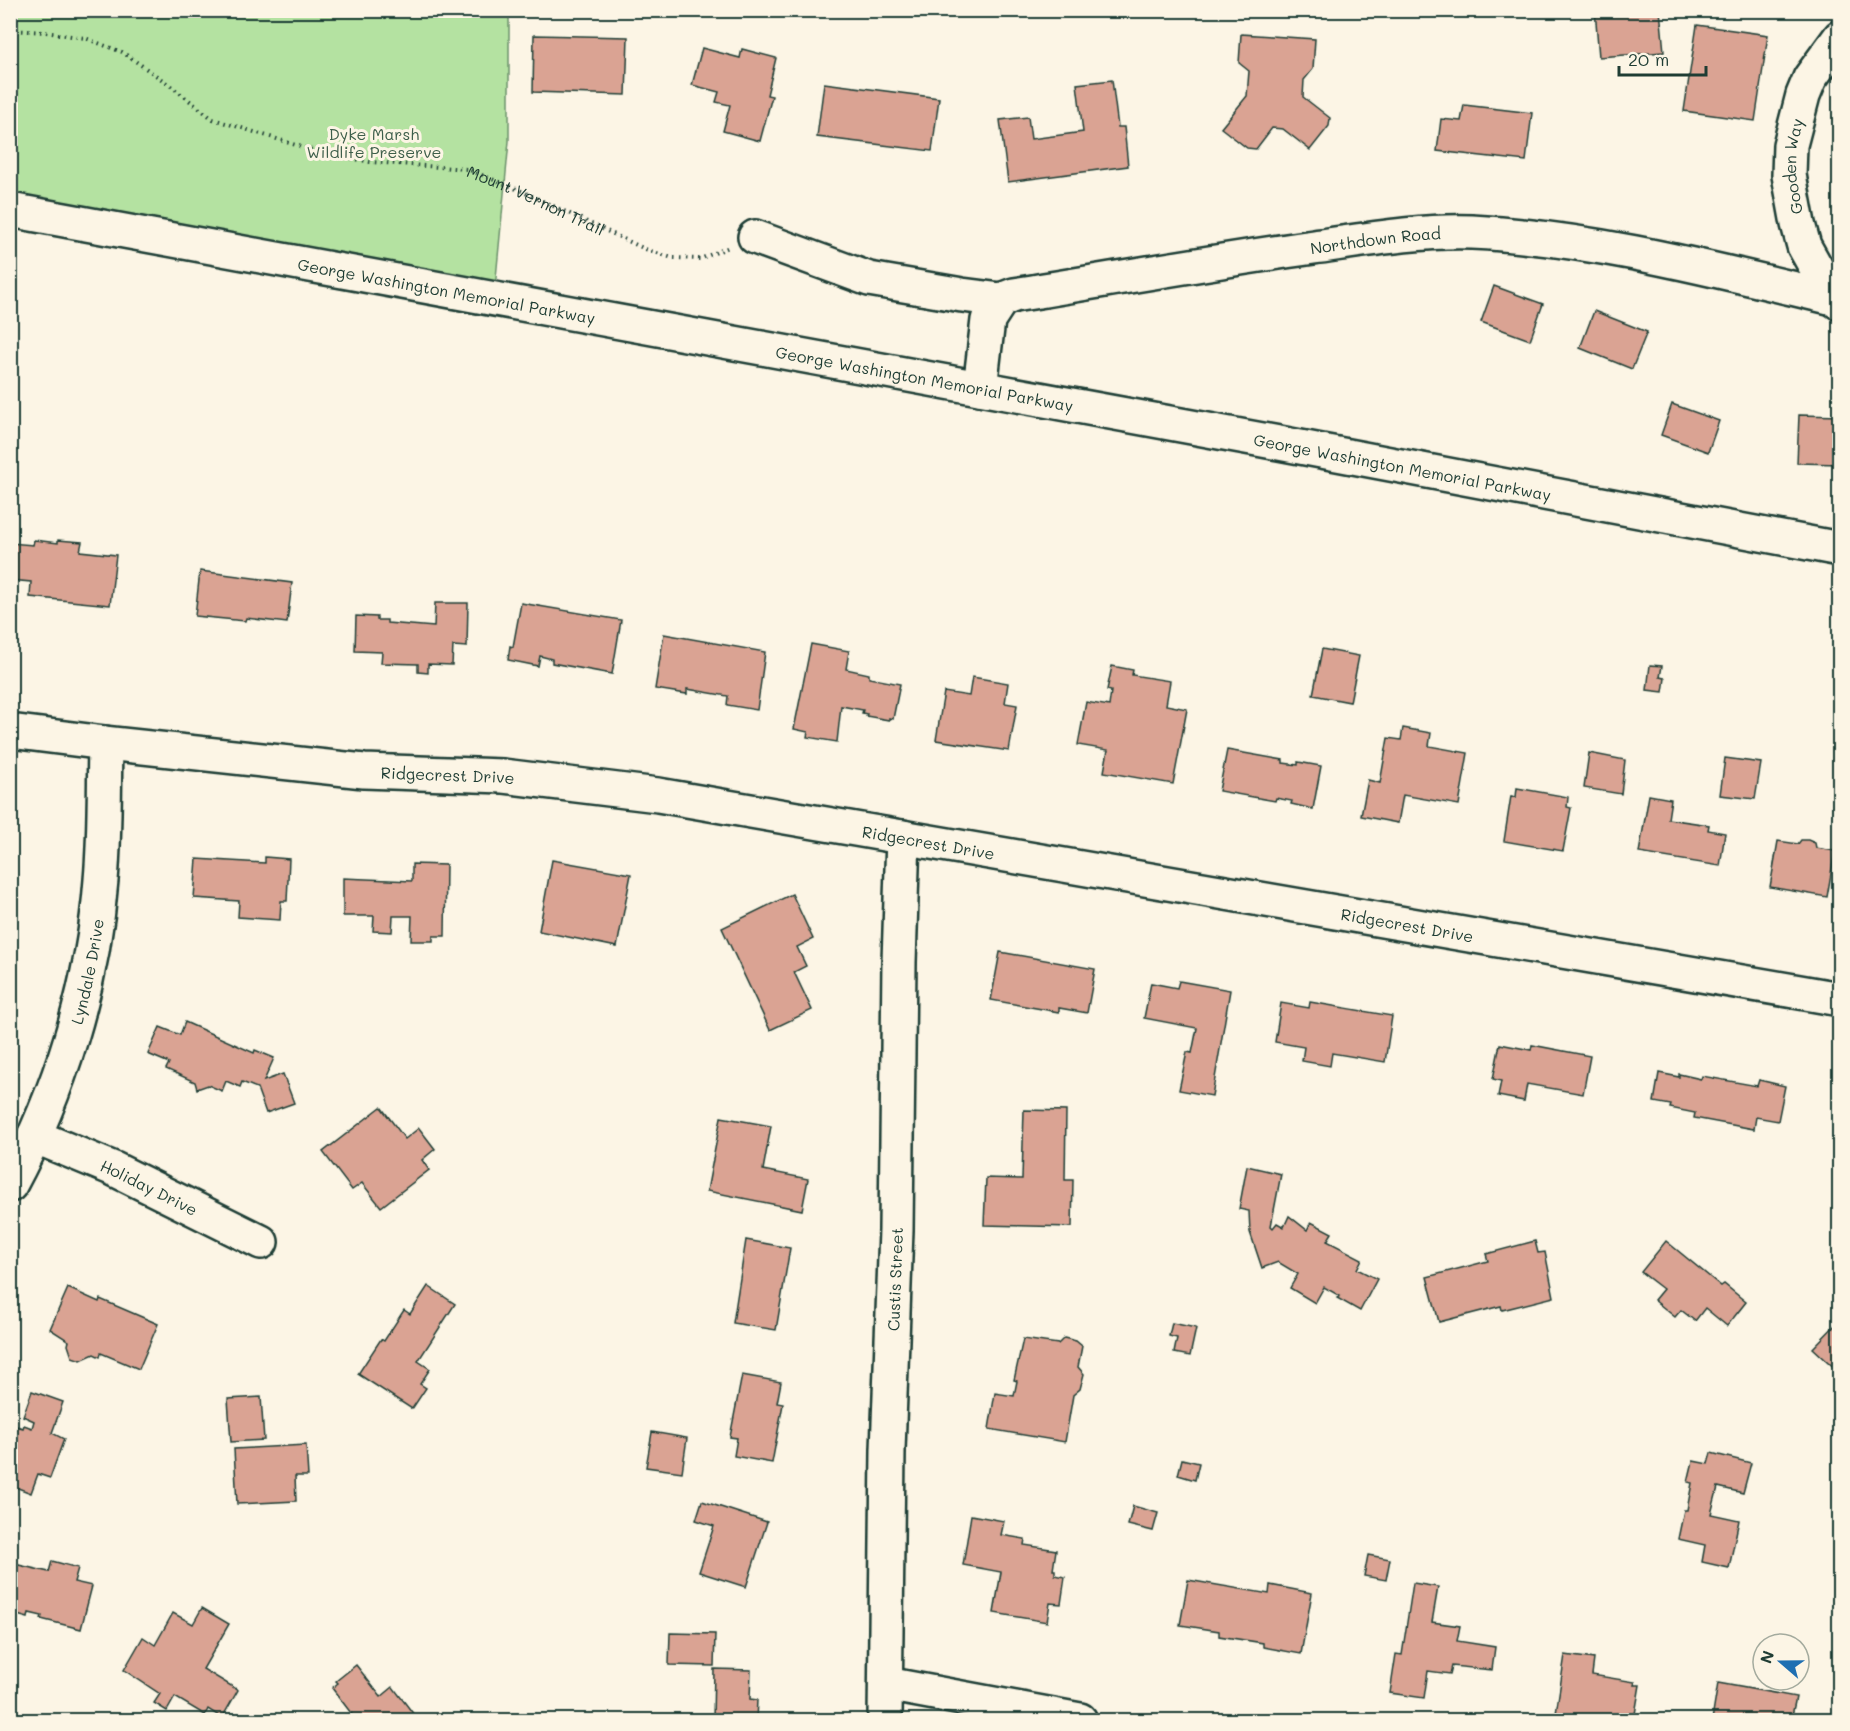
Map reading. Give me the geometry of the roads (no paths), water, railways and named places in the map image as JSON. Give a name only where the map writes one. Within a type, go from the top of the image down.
[{"type":"street","name":"Gooden Way","points":[[1836,301],[1804,246],[1789,175],[1790,145],[1803,95],[1823,58],[1839,37]]},
{"type":"street","name":"George Washington Memorial Parkway","points":[[10,210],[1839,549]]},
{"type":"street","name":"Northdown Road","points":[[1001,300],[1014,295],[1277,252],[1389,237],[1470,232],[1540,238],[1673,261],[1836,301]]},
{"type":"street","points":[[755,237],[869,279],[962,296],[1001,300],[988,320],[980,388]]},
{"type":"street","name":"Ridgecrest Drive","points":[[10,731],[364,771],[503,776],[658,795],[1839,999]]},
{"type":"street","name":"Lyndale Drive","points":[[10,1185],[34,1136],[58,1075],[78,1011],[91,955],[101,880],[105,743]]},
{"type":"street","name":"Custis Street","points":[[885,1720],[888,1450],[896,1230],[903,837]]},
{"type":"street","name":"Holiday Drive","points":[[34,1136],[114,1169],[261,1242]]},
{"type":"street","points":[[886,1684],[1080,1720]]},
{"type":"park label","name":"Dyke Marsh Wildlife Preserve","points":[[374,142]]}]
